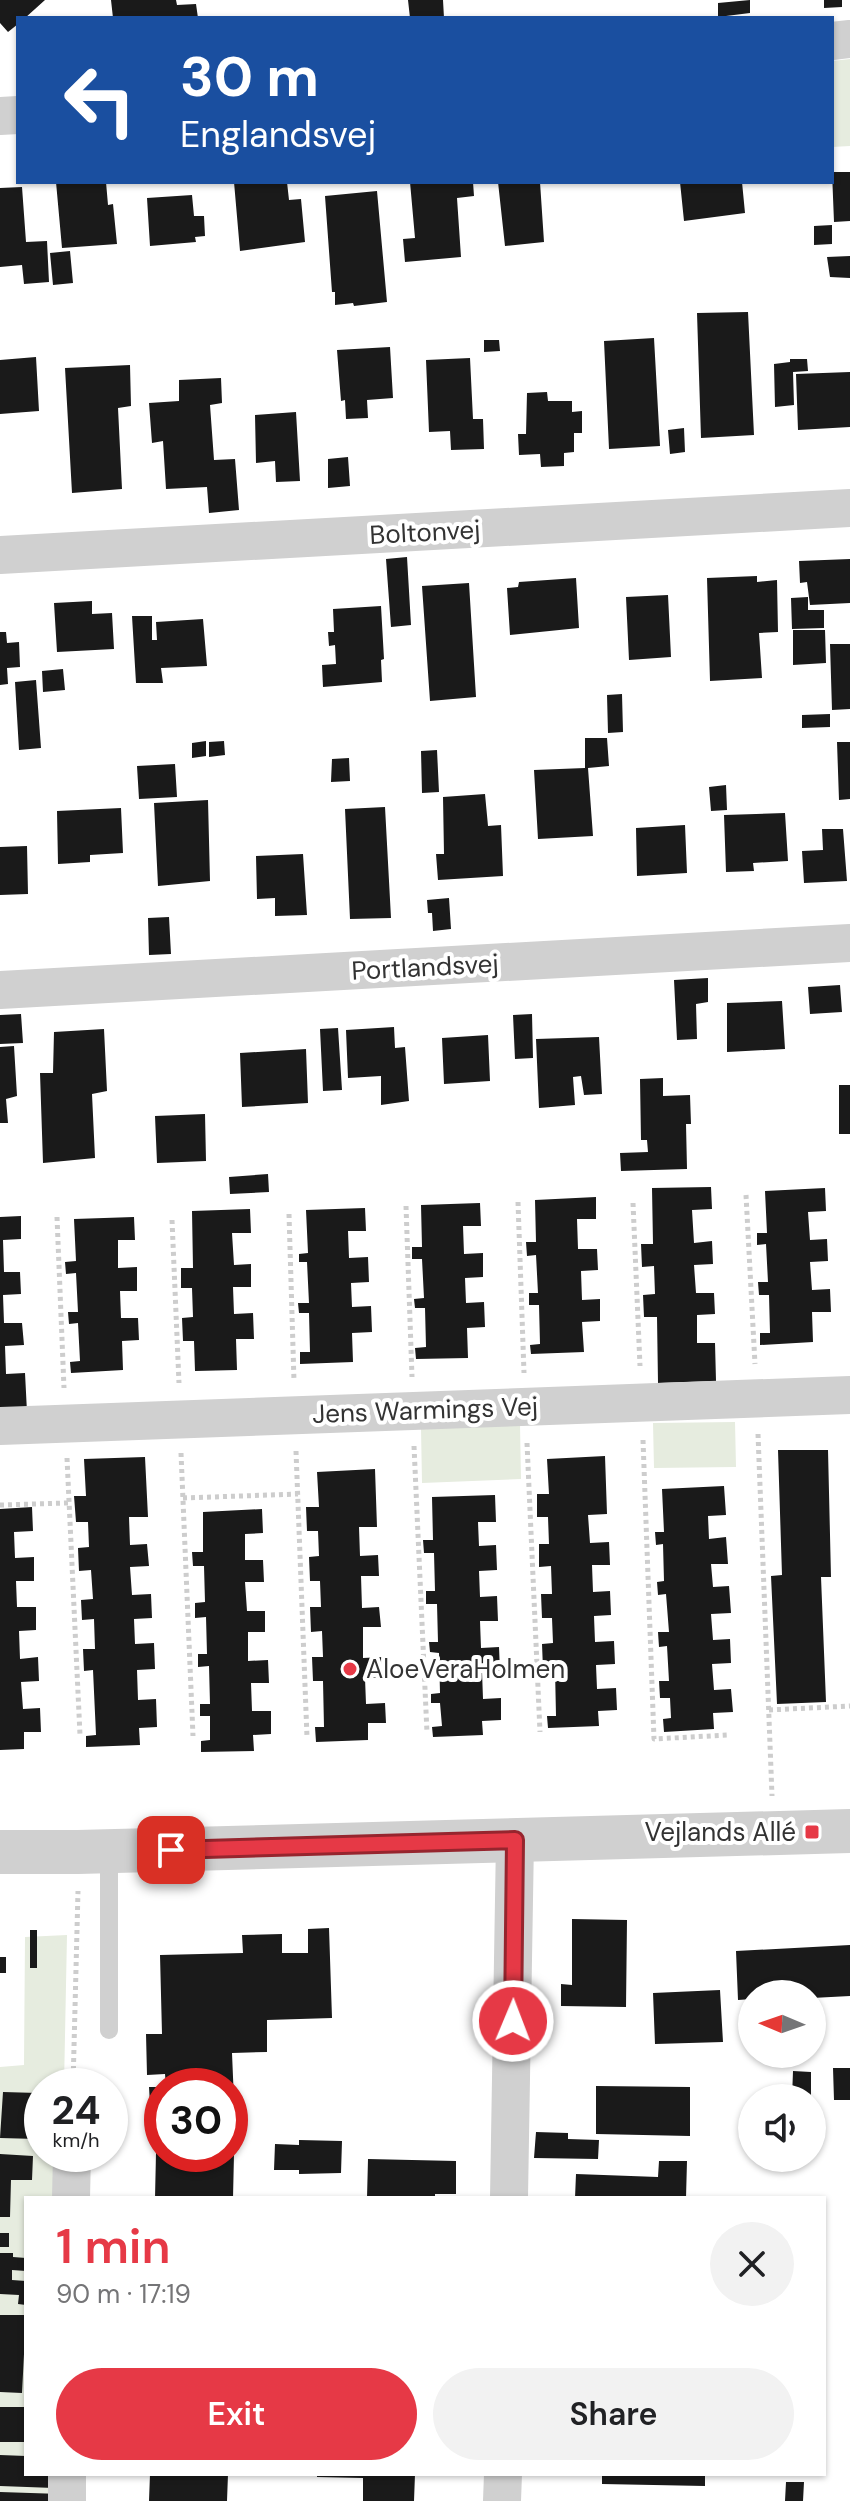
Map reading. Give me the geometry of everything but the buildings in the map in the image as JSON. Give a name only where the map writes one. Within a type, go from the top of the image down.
[{"type":"street","name":"Boltonvej","points":[[0,555],[850,508]]},
{"type":"street","name":"Portlandsvej","points":[[0,990],[850,943]]},
{"type":"street","name":"Jens Warmings Vej","points":[[0,1426],[850,1395]]},
{"type":"street","points":[[0,1852],[850,1831]]},
{"type":"street","points":[[509,2196],[515,1840]]},
{"type":"street","points":[[71,2196],[72,2172]]},
{"type":"street","points":[[67,2476],[67,2501]]},
{"type":"street","points":[[502,2501],[503,2476]]},
{"type":"lane","points":[[94,1852],[109,2030]]},
{"type":"path","points":[[746,1195],[757,1398],[773,1833]]},
{"type":"path","points":[[518,1202],[540,1732]]},
{"type":"path","points":[[633,1203],[654,1739],[728,1735]]},
{"type":"path","points":[[406,1206],[427,1733]]},
{"type":"path","points":[[289,1214],[307,1737]]},
{"type":"path","points":[[57,1217],[80,1735]]},
{"type":"path","points":[[172,1220],[193,1736]]},
{"type":"path","points":[[183,1498],[298,1494]]},
{"type":"path","points":[[0,1505],[68,1503]]},
{"type":"path","points":[[769,1710],[850,1706]]},
{"type":"path","points":[[75,2068],[94,1852]]},
{"type":"shaded area","points":[[850,59],[850,146],[834,147],[834,61]]},
{"type":"shaded area","points":[[735,1422],[736,1467],[654,1468],[653,1423]]},
{"type":"shaded area","points":[[520,1424],[521,1479],[422,1483],[421,1428]]},
{"type":"shaded area","points":[[67,1935],[64,2068],[24,2068],[24,2172],[63,2172],[62,2196],[24,2196],[24,2476],[58,2476],[58,2501],[0,2501],[0,2067],[24,2065],[25,1937]]},
{"type":"place","name":"AloeVeraHolmen","points":[[350,1669]]},
{"type":"place","name":"Vejlands Allé","points":[[812,1832]]},
{"type":"route","points":[[171,1850],[515,1840],[513,2021]]}]
